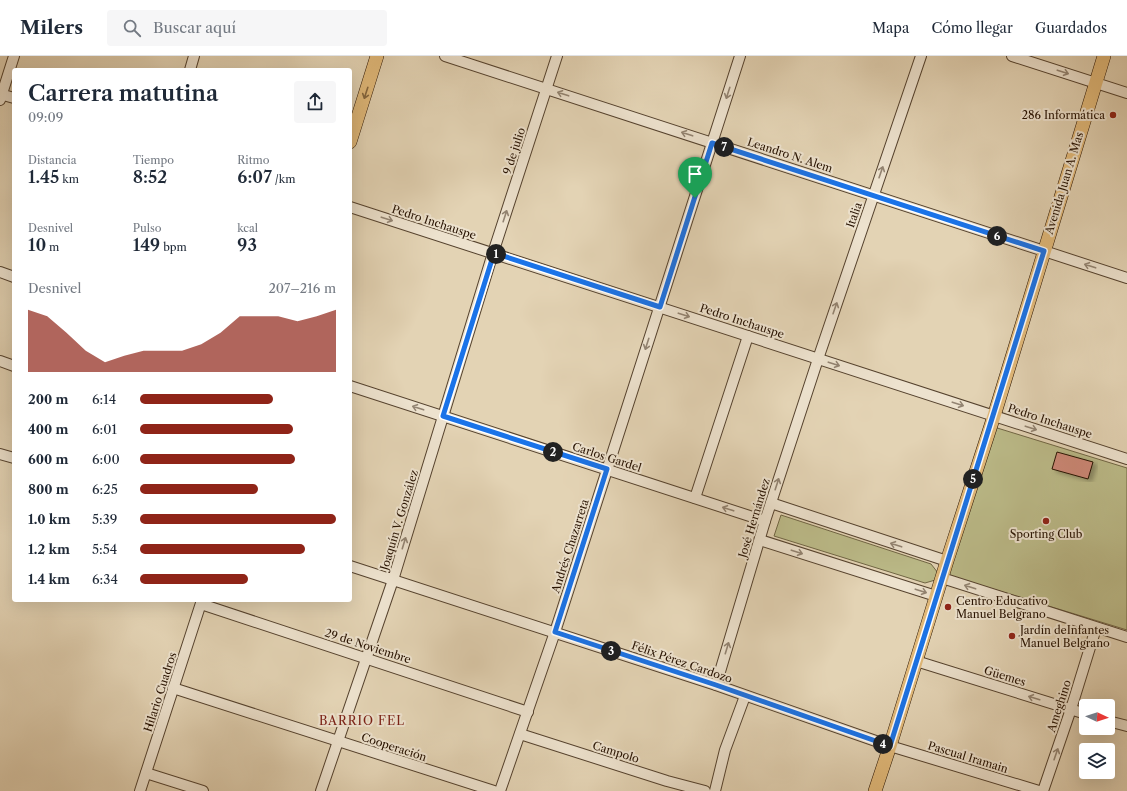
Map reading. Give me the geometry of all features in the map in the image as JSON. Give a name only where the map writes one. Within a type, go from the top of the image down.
[{"type":"main road","points":[[352,136],[378,56]]},
{"type":"main road","name":"Avenida Juan A. Mas","points":[[874,791],[890,746],[947,561],[994,416],[1104,56]]},
{"type":"street","points":[[12,98],[1,96],[14,56]]},
{"type":"street","points":[[191,68],[194,56]]},
{"type":"street","name":"Leandro N. Alem","points":[[445,56],[1127,278]]},
{"type":"street","name":"9 de julio","points":[[494,253],[557,56]]},
{"type":"street","name":"Andrés Chazarreta","points":[[500,791],[555,632],[740,56]]},
{"type":"street","name":"Italia","points":[[818,359],[921,56]]},
{"type":"street","points":[[1012,56],[1127,93]]},
{"type":"street","name":"Pedro Inchauspe","points":[[352,208],[1127,459]]},
{"type":"street","name":"Joaquín V. González","points":[[320,791],[393,580],[494,253]]},
{"type":"street","points":[[0,272],[12,276]]},
{"type":"street","points":[[695,498],[748,336]]},
{"type":"street","name":"José Hernández","points":[[716,685],[765,521],[818,359]]},
{"type":"street","points":[[0,361],[12,365]]},
{"type":"street","name":"Carlos Gardel","points":[[352,387],[765,521]]},
{"type":"street","points":[[0,454],[12,457]]},
{"type":"street","points":[[771,503],[947,561]]},
{"type":"street","points":[[760,540],[936,596]]},
{"type":"street","name":"Félix Pérez Cardozo","points":[[352,567],[716,685],[890,746]]},
{"type":"street","points":[[942,578],[1127,637]]},
{"type":"street","name":"29 de Noviembre","points":[[201,602],[528,712]]},
{"type":"street","name":"Hilario Cuadros","points":[[140,791],[201,602]]},
{"type":"street","name":"Ameghino","points":[[1043,791],[1071,709],[1096,628]]},
{"type":"street","name":"Güemes","points":[[916,661],[1079,712]]},
{"type":"street","name":"Cooperación","points":[[173,688],[494,791]]},
{"type":"street","points":[[723,791],[715,791],[726,750],[745,696]]},
{"type":"street","points":[[1115,722],[1127,726]]},
{"type":"street","name":"Campolo","points":[[520,734],[667,781],[705,791]]},
{"type":"street","name":"Pascual Iramain","points":[[890,746],[1039,791]]},
{"type":"street","points":[[146,773],[203,791]]},
{"type":"shaded area","name":"Sporting Club","points":[[994,427],[1127,468],[1127,630],[947,575]]},
{"type":"shaded area","points":[[781,515],[931,564],[942,578],[925,583],[774,536]]},
{"type":"building","points":[[1057,452],[1093,462],[1088,479],[1052,469]]},
{"type":"place","name":"286 Informática","points":[[1113,115]]},
{"type":"place","name":"Sporting Club","points":[[1046,521]]},
{"type":"place","name":"Centro Educativo Manuel Belgrano","points":[[948,607]]},
{"type":"place","name":"Jardín deInfantes Manuel Belgrano","points":[[1012,636]]},
{"type":"district","name":"BARRIO FEL","points":[[362,720]]},
{"type":"route","points":[[712,143],[1044,251],[994,416],[947,561],[890,746],[716,685],[555,632],[607,469],[443,416],[494,253],[660,307],[695,198],[712,143]]}]
